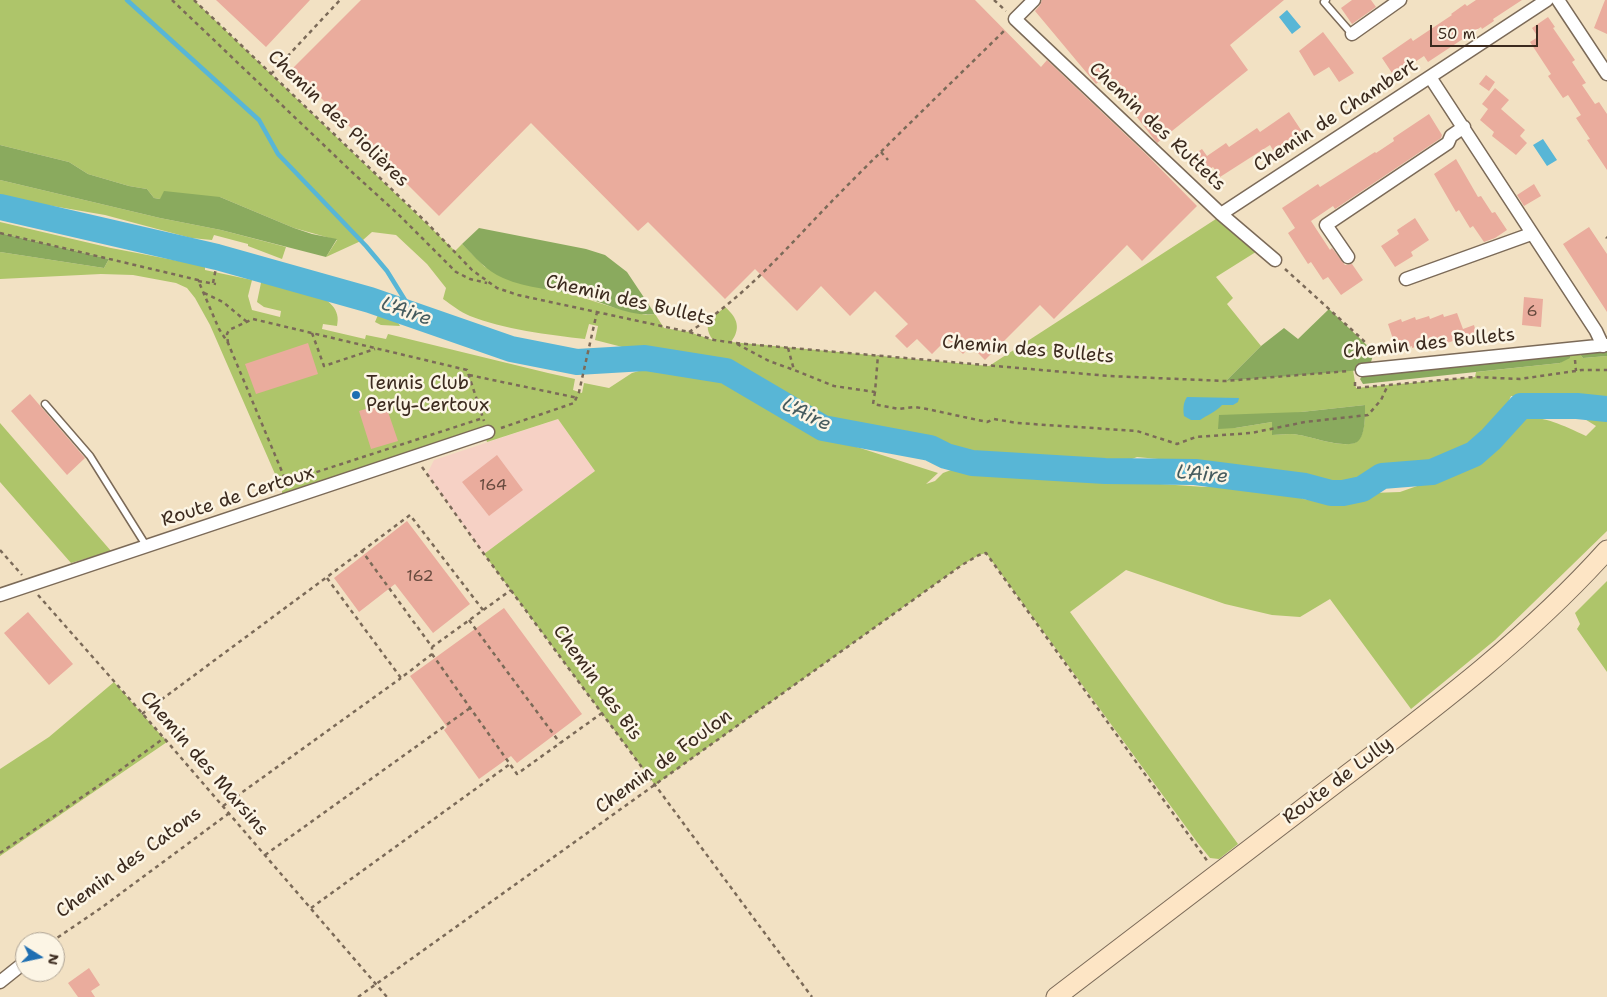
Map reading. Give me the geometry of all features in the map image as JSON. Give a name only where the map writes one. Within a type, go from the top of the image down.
[{"type":"main road","name":"Route de Lully","points":[[1056,997],[1441,703],[1548,609],[1607,550]]},
{"type":"street","points":[[1015,19],[1034,0]]},
{"type":"street","name":"Chemin de Chambert","points":[[1222,214],[1547,0]]},
{"type":"street","points":[[1558,0],[1607,74]]},
{"type":"street","points":[[1352,34],[1396,1]]},
{"type":"street","name":"Chemin des Ruttets","points":[[1015,19],[1222,214],[1275,260]]},
{"type":"street","points":[[1430,77],[1605,345]]},
{"type":"street","points":[[1348,256],[1326,225],[1448,143],[1451,136],[1464,128]]},
{"type":"street","points":[[1406,279],[1532,234]]},
{"type":"street","name":"Chemin des Bullets","points":[[1358,370],[1605,345]]},
{"type":"street","name":"Route de Certoux","points":[[0,595],[488,432]]},
{"type":"street","points":[[0,982],[15,970]]},
{"type":"lane","points":[[1326,0],[1324,2],[1352,34]]},
{"type":"lane","points":[[45,404],[90,456],[147,547]]},
{"type":"path","points":[[172,0],[398,214],[456,272],[470,279],[488,283]]},
{"type":"path","name":"Chemin des Piolières","points":[[194,0],[427,222],[462,260]]},
{"type":"path","points":[[270,74],[340,0]]},
{"type":"path","points":[[689,332],[712,317],[744,291],[880,152],[1015,19]]},
{"type":"path","points":[[880,152],[888,160]]},
{"type":"path","points":[[0,232],[215,284],[216,268]]},
{"type":"path","name":"Chemin des Bullets","points":[[462,260],[488,283],[518,295],[689,332],[714,340],[735,343],[1109,376],[1202,381],[1226,382],[1358,370]]},
{"type":"path","points":[[1275,260],[1362,339],[1389,367]]},
{"type":"path","points":[[198,280],[219,329],[228,343],[293,498]]},
{"type":"path","points":[[203,292],[223,302],[247,322]]},
{"type":"path","points":[[228,343],[227,334],[229,330],[253,319],[467,370],[488,432],[574,403],[580,392],[597,312]]},
{"type":"path","points":[[312,334],[324,366],[377,348]]},
{"type":"path","points":[[735,343],[776,364],[834,386],[875,392]]},
{"type":"path","points":[[788,348],[794,370]]},
{"type":"path","points":[[878,355],[873,404],[888,408],[927,409],[986,422],[994,419],[1017,423],[1137,431],[1177,444],[1196,437],[1251,433],[1297,423],[1368,415],[1381,400],[1388,385]]},
{"type":"path","points":[[1358,370],[1355,388],[1475,377],[1520,379],[1582,370],[1607,370]]},
{"type":"path","points":[[469,374],[578,398]]},
{"type":"path","points":[[286,482],[483,418]]},
{"type":"path","name":"Chemin des Bis","points":[[417,456],[426,474],[812,997]]},
{"type":"path","points":[[142,714],[327,578],[410,514],[483,610]]},
{"type":"path","name":"Chemin des Marsins","points":[[0,550],[28,585],[164,738],[387,997]]},
{"type":"path","points":[[362,551],[432,647],[432,654],[517,774],[602,713]]},
{"type":"path","name":"Chemin de Foulon","points":[[358,997],[962,565],[986,553],[1206,859]]},
{"type":"path","points":[[327,578],[401,678]]},
{"type":"path","points":[[432,647],[511,590]]},
{"type":"path","points":[[469,620],[560,743]]},
{"type":"path","points":[[223,806],[432,654]]},
{"type":"path","points":[[265,855],[470,708]]},
{"type":"path","points":[[0,853],[164,738]]},
{"type":"path","points":[[311,908],[510,764]]},
{"type":"path","name":"Chemin des Catons","points":[[65,933],[228,814]]},
{"type":"shaded area","points":[[558,419],[595,471],[484,554],[427,474],[434,460]]},
{"type":"green space","points":[[0,0],[194,0],[455,251],[462,244],[485,267],[612,307],[646,315],[655,314],[664,328],[689,332],[713,340],[708,325],[712,318],[725,307],[733,315],[737,324],[736,333],[731,342],[989,366],[1219,217],[1259,250],[1216,277],[1233,298],[1227,304],[1261,346],[1226,381],[1353,370],[1356,388],[1475,377],[1476,372],[1560,363],[1570,353],[1579,353],[1583,358],[1607,356],[1607,398],[1511,396],[1501,418],[1481,440],[1463,453],[1444,462],[1425,467],[1381,471],[1334,486],[1321,485],[1293,477],[1262,474],[1200,463],[1137,457],[1101,461],[1010,456],[961,450],[932,439],[907,438],[825,423],[749,375],[712,361],[638,351],[595,340],[598,326],[589,324],[585,339],[511,328],[483,321],[459,310],[443,299],[446,288],[427,264],[396,235],[372,232],[363,240],[326,257],[337,240],[294,228],[220,197],[154,198],[147,189],[129,186],[88,174],[69,162],[0,145]],"holes":[[[1365,405],[1362,435],[1356,442],[1351,444],[1337,443],[1296,434],[1272,435],[1272,422],[1235,428],[1218,428],[1301,412]]]},
{"type":"green space","points":[[0,145],[69,162],[88,174],[129,186],[147,189],[154,198],[160,199],[164,191],[220,197],[294,228],[337,239],[326,257],[221,230],[160,218],[0,180]]},
{"type":"green space","points":[[0,180],[160,218],[221,230],[286,247],[282,259],[248,246],[248,244],[214,235],[212,240],[191,238],[105,215],[0,197]]},
{"type":"green space","points":[[0,222],[111,248],[205,266],[205,270],[252,280],[248,296],[252,310],[280,317],[281,311],[264,307],[257,302],[262,278],[298,287],[312,292],[332,305],[337,315],[337,326],[323,324],[322,329],[365,339],[366,335],[386,339],[388,334],[575,379],[573,390],[582,393],[584,383],[609,388],[632,373],[649,368],[725,380],[784,412],[807,431],[938,473],[926,484],[935,481],[943,473],[959,467],[967,472],[1010,472],[1205,487],[1242,483],[1294,492],[1303,499],[1341,503],[1365,498],[1372,493],[1400,492],[1457,472],[1491,450],[1493,443],[1528,418],[1554,422],[1586,436],[1596,426],[1583,418],[1589,412],[1607,415],[1607,531],[1495,640],[1411,709],[1330,599],[1300,617],[1272,615],[1225,604],[1126,570],[1070,612],[1238,844],[1219,859],[1210,858],[1197,842],[986,553],[962,565],[655,785],[484,554],[595,471],[558,419],[487,442],[483,429],[282,495],[282,490],[210,325],[195,298],[187,288],[176,283],[133,275],[101,274],[0,279],[0,252],[104,268],[109,259],[0,233]]},
{"type":"green space","points":[[479,228],[586,249],[605,255],[627,272],[655,314],[617,309],[581,296],[512,282],[497,275],[491,272],[462,244]]},
{"type":"green space","points":[[0,233],[109,259],[104,268],[0,252]]},
{"type":"green space","points":[[1329,309],[1374,352],[1371,362],[1362,370],[1226,381],[1261,346],[1284,328],[1298,339]]},
{"type":"green space","points":[[380,310],[392,315],[400,326],[381,325],[375,322]]},
{"type":"green space","points":[[1607,350],[1607,356],[1583,358],[1579,353]]},
{"type":"green space","points":[[1570,353],[1570,358],[1560,363],[1363,384],[1360,379],[1364,374]]},
{"type":"green space","points":[[1365,405],[1362,435],[1357,442],[1352,444],[1337,443],[1296,434],[1272,435],[1272,422],[1218,429],[1219,415],[1301,412]]},
{"type":"green space","points":[[0,423],[111,551],[71,563],[0,482]]},
{"type":"green space","points":[[1607,581],[1607,672],[1577,629],[1580,624],[1575,613]]},
{"type":"green space","points":[[114,682],[167,742],[0,856],[0,769],[49,737]]},
{"type":"water","points":[[1287,10],[1301,27],[1292,34],[1279,17]]},
{"type":"water","points":[[1543,139],[1557,160],[1547,166],[1533,145]]},
{"type":"water","points":[[1187,397],[1239,398],[1238,402],[1233,405],[1222,405],[1200,420],[1191,420],[1184,416],[1184,406]]},
{"type":"building","points":[[216,0],[310,0],[266,47]]},
{"type":"building","points":[[361,0],[975,0],[1041,67],[1047,60],[1148,156],[1197,206],[1142,261],[1127,245],[1054,319],[1040,305],[985,360],[971,346],[963,354],[947,339],[932,354],[917,339],[907,348],[895,336],[908,324],[875,291],[850,316],[821,286],[797,311],[755,269],[725,299],[648,222],[638,231],[531,123],[439,216],[292,69]]},
{"type":"building","points":[[1042,0],[1284,0],[1230,45],[1248,70],[1157,143],[1105,76],[1096,84],[1035,11]]},
{"type":"building","points":[[1352,0],[1371,0],[1376,7],[1352,24],[1341,8]]},
{"type":"building","points":[[1476,0],[1522,0],[1493,19],[1494,21],[1482,29],[1481,27],[1428,62],[1424,56],[1394,76],[1382,58],[1411,38],[1413,41],[1465,4],[1467,6]]},
{"type":"building","points":[[1605,0],[1607,0],[1607,34],[1594,28]]},
{"type":"building","points":[[1548,17],[1555,27],[1553,28],[1575,60],[1572,62],[1586,83],[1582,85],[1595,104],[1599,102],[1607,114],[1607,170],[1587,140],[1590,139],[1576,118],[1581,115],[1568,95],[1563,98],[1548,76],[1551,74],[1530,42],[1538,37],[1532,28]]},
{"type":"building","points":[[1323,32],[1354,73],[1339,82],[1329,67],[1314,76],[1299,51]]},
{"type":"building","points":[[1486,75],[1495,82],[1489,91],[1479,84]]},
{"type":"building","points":[[1495,88],[1509,100],[1501,109],[1525,130],[1520,136],[1527,143],[1516,155],[1492,136],[1494,132],[1480,120],[1488,109],[1482,104]]},
{"type":"building","points":[[1289,112],[1303,133],[1274,152],[1270,145],[1220,177],[1213,167],[1199,176],[1188,158],[1202,149],[1207,156],[1226,143],[1229,147],[1257,128],[1260,132]]},
{"type":"building","points":[[1429,114],[1442,135],[1441,138],[1335,209],[1333,206],[1311,221],[1330,250],[1332,248],[1345,265],[1352,264],[1363,280],[1341,295],[1328,277],[1323,280],[1311,262],[1308,264],[1288,233],[1295,228],[1282,208],[1318,184],[1320,187],[1376,153],[1394,141],[1393,138]]},
{"type":"building","points":[[1456,159],[1478,197],[1481,196],[1492,213],[1495,212],[1507,230],[1495,238],[1484,242],[1473,226],[1470,228],[1459,210],[1456,212],[1434,174]]},
{"type":"building","points":[[1534,184],[1541,196],[1524,206],[1517,195]]},
{"type":"building","points":[[1415,218],[1429,240],[1411,252],[1413,256],[1395,267],[1381,246],[1399,234],[1397,230]]},
{"type":"building","points":[[1589,227],[1607,254],[1607,312],[1563,244]]},
{"type":"building","points":[[1524,297],[1543,299],[1541,327],[1522,325]]},
{"type":"building","points":[[1457,313],[1463,329],[1474,325],[1477,336],[1454,344],[1453,341],[1426,347],[1425,344],[1397,351],[1388,324],[1401,319],[1402,322],[1415,317],[1416,320],[1429,316],[1430,319],[1443,314],[1444,317]]},
{"type":"building","points":[[308,343],[318,374],[256,394],[245,364]]},
{"type":"building","points":[[30,394],[85,458],[67,475],[11,411]]},
{"type":"building","points":[[385,403],[398,441],[371,449],[359,411]]},
{"type":"building","points":[[497,455],[523,490],[489,516],[462,482]]},
{"type":"building","points":[[407,521],[470,604],[433,633],[395,584],[359,612],[334,578]]},
{"type":"building","points":[[504,608],[582,714],[517,763],[511,756],[479,779],[444,730],[447,727],[410,676]]},
{"type":"building","points":[[28,612],[73,664],[49,685],[4,633]]},
{"type":"building","points":[[89,968],[100,985],[91,991],[95,997],[78,997],[68,983]]},
{"type":"waterway","points":[[127,0],[259,120],[278,154],[366,246],[387,271],[413,313]]},
{"type":"waterway","name":"L'Aire","points":[[0,207],[217,257],[370,300],[511,349],[577,362],[645,358],[726,371],[823,428],[930,448],[946,456],[972,463],[1105,471],[1195,472],[1305,486],[1331,493],[1343,493],[1362,489],[1382,476],[1432,472],[1474,454],[1491,439],[1521,406],[1577,406],[1607,409]]},
{"type":"place","name":"Tennis Club Perly-Certoux","points":[[356,395]]}]
